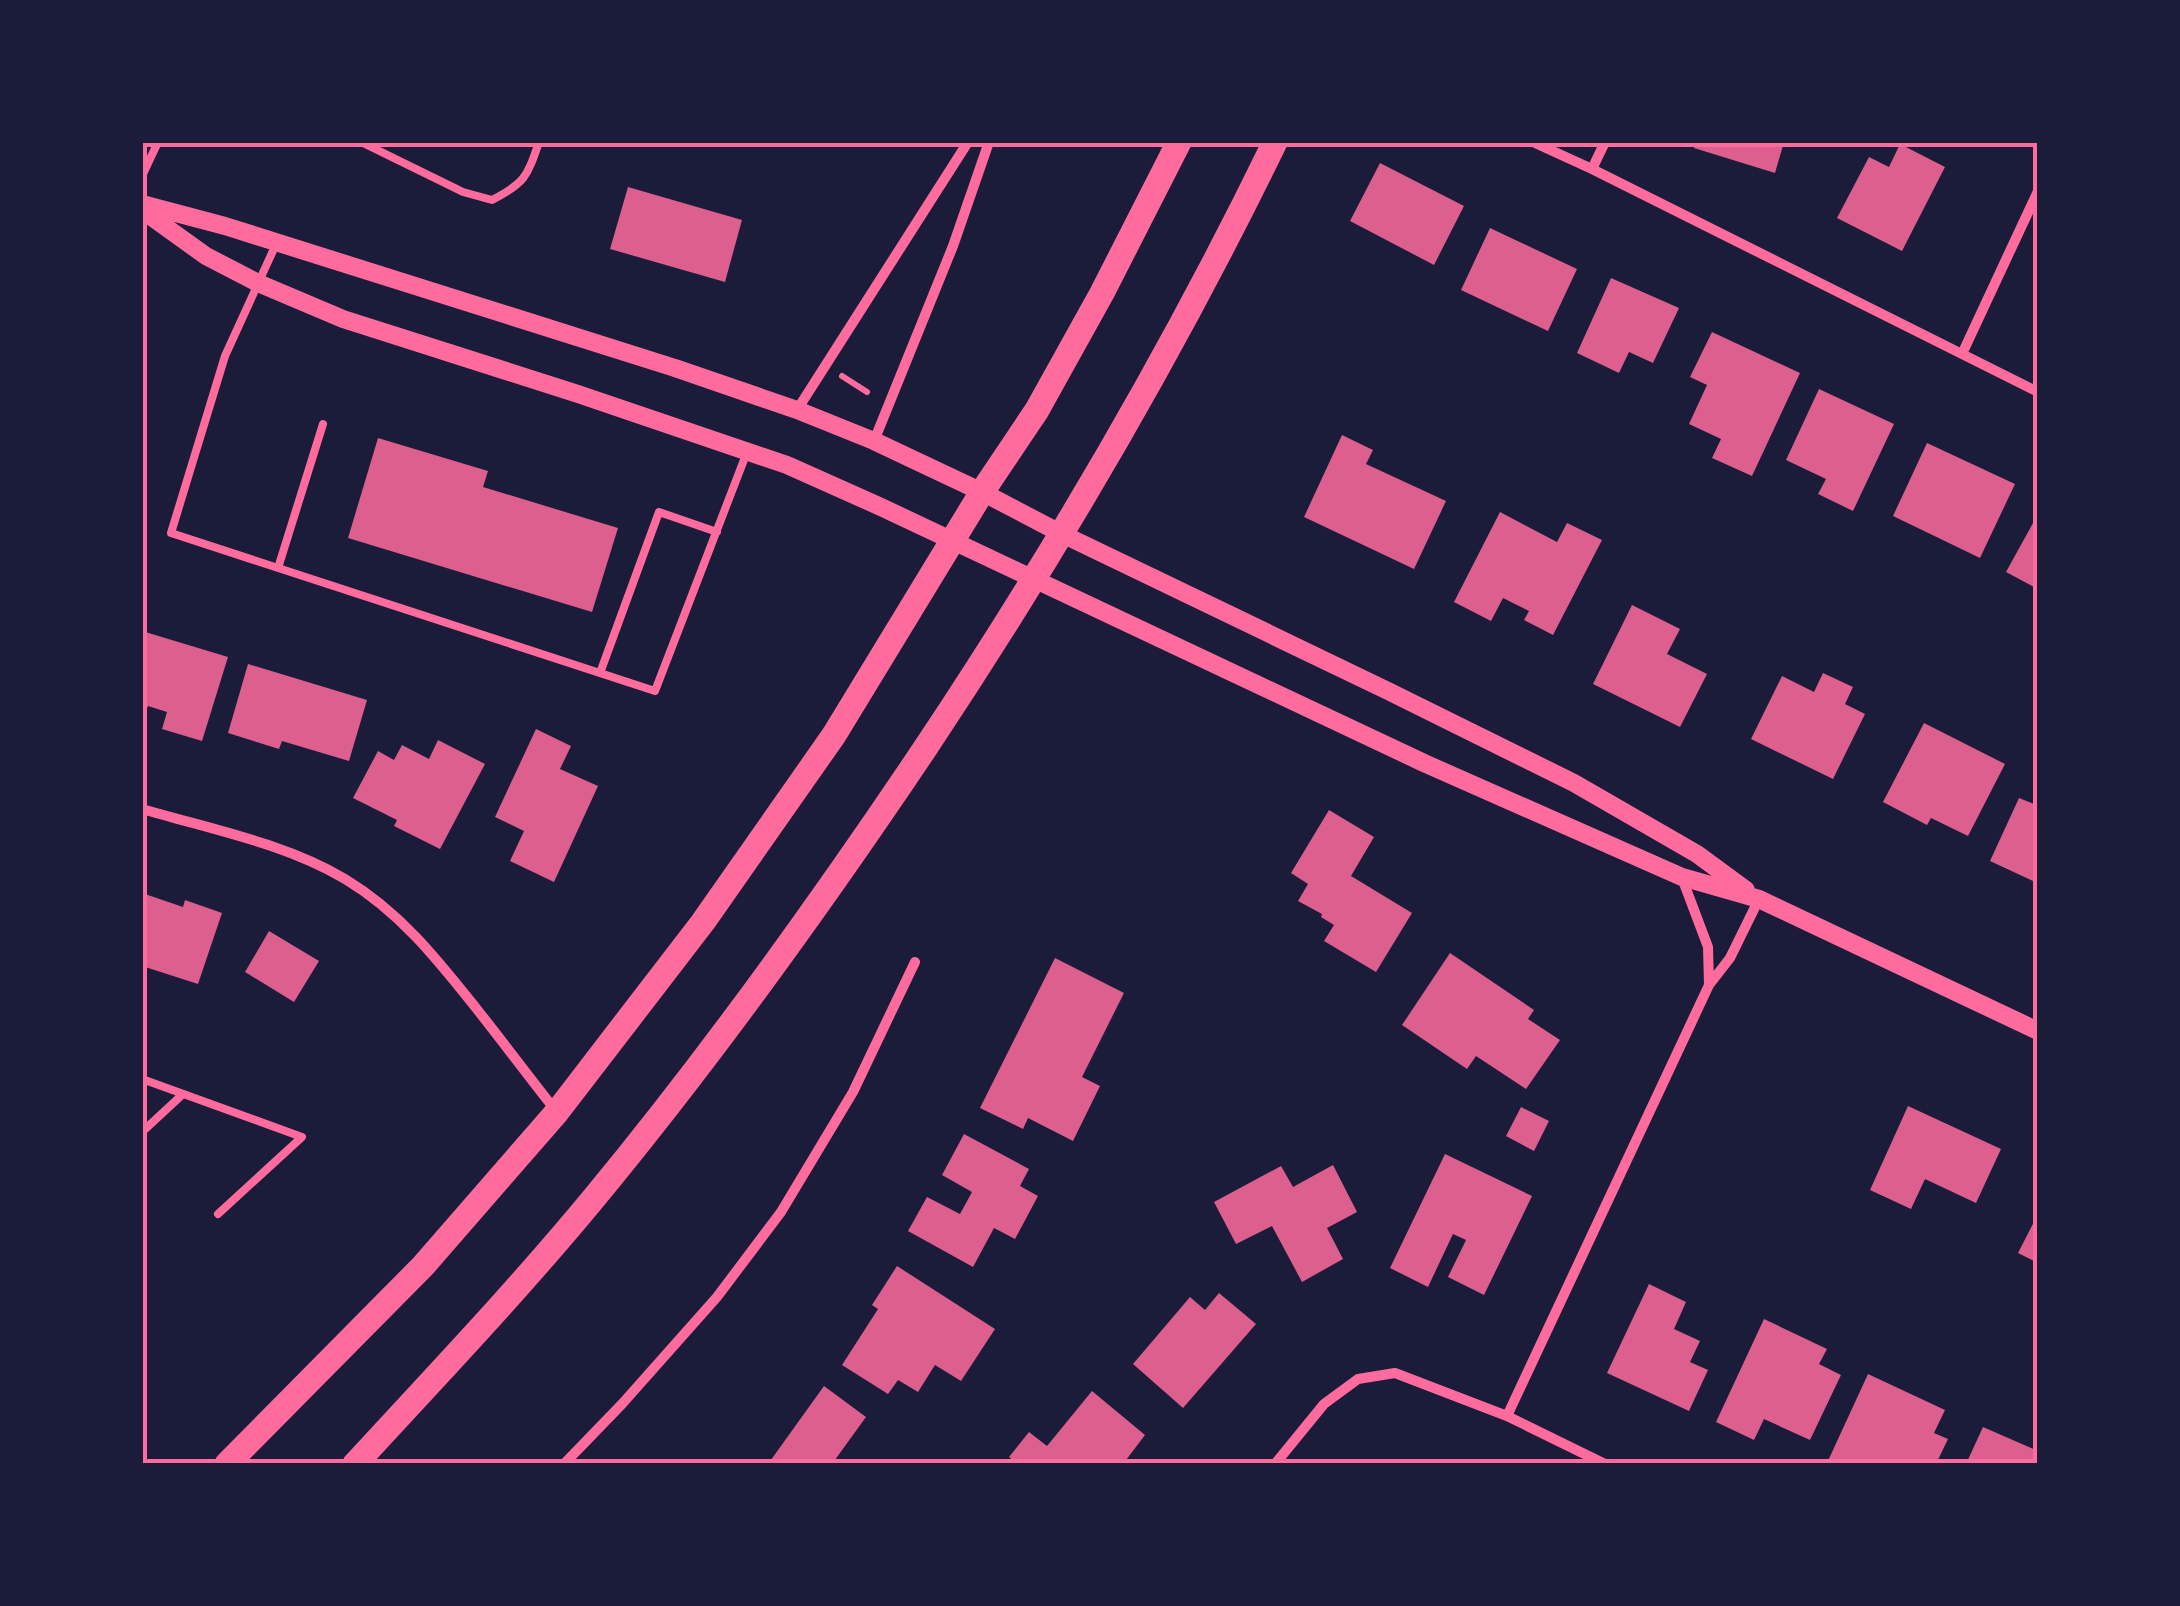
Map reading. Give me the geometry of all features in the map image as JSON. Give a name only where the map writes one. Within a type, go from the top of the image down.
[{"type":"main road","points":[[227,1464],[424,1266],[556,1112],[703,922],[834,735],[982,492],[1037,410],[1179,142]]},
{"type":"main road","points":[[355,1464],[593,1199],[720,1039],[872,828],[1035,579],[1156,374],[1275,142]]},
{"type":"street","points":[[797,410],[968,142]]},
{"type":"street","points":[[874,441],[953,246],[989,142]]},
{"type":"street","points":[[1533,142],[2038,392]]},
{"type":"street","points":[[1592,169],[1604,142]]},
{"type":"street","points":[[1962,354],[2038,190]]},
{"type":"street","points":[[142,207],[278,242],[674,368],[874,441],[1574,783],[1697,854],[1759,899]]},
{"type":"street","points":[[142,207],[206,256],[258,283],[343,319],[787,465],[1424,764],[1682,877],[1759,899],[2038,1031]]},
{"type":"street","points":[[142,809],[308,860],[376,900],[434,954],[556,1112]]},
{"type":"street","points":[[1682,877],[1708,946],[1709,985]]},
{"type":"street","points":[[1507,1416],[1709,985],[1730,958],[1759,899]]},
{"type":"street","points":[[564,1464],[716,1297],[781,1212],[853,1092],[916,962]]},
{"type":"street","points":[[1275,1464],[1324,1404],[1358,1380],[1395,1372],[1507,1416],[1605,1464]]},
{"type":"lane","points":[[142,176],[158,142]]},
{"type":"lane","points":[[360,142],[463,192],[492,200],[517,187],[539,142]]},
{"type":"lane","points":[[278,242],[225,356],[170,533],[655,691],[747,452]]},
{"type":"lane","points":[[278,568],[323,424]]},
{"type":"lane","points":[[600,673],[659,512],[716,532]]},
{"type":"lane","points":[[142,1080],[302,1137],[218,1214]]},
{"type":"lane","points":[[142,1132],[183,1094]]},
{"type":"path","points":[[841,376],[867,392]]},
{"type":"building","points":[[1696,142],[1784,142],[1775,173],[1694,148]]},
{"type":"building","points":[[1900,144],[1945,167],[1902,251],[1837,218],[1869,157],[1889,167]]},
{"type":"building","points":[[1380,163],[1464,206],[1434,265],[1350,221]]},
{"type":"building","points":[[628,187],[742,220],[725,282],[610,249]]},
{"type":"building","points":[[1490,228],[1577,269],[1548,331],[1461,290]]},
{"type":"building","points":[[1611,278],[1679,308],[1653,363],[1629,352],[1619,373],[1577,353]]},
{"type":"building","points":[[1712,332],[1800,373],[1752,476],[1712,458],[1721,439],[1689,424],[1707,385],[1690,377]]},
{"type":"building","points":[[1819,389],[1894,424],[1853,511],[1818,494],[1826,479],[1786,460]]},
{"type":"building","points":[[1342,435],[1373,450],[1366,464],[1446,501],[1414,569],[1304,517]]},
{"type":"building","points":[[378,438],[488,471],[483,487],[618,528],[592,612],[348,538]]},
{"type":"building","points":[[1927,443],[2015,484],[1980,558],[1893,516]]},
{"type":"building","points":[[1500,512],[1557,542],[1567,523],[1602,540],[1553,635],[1524,620],[1529,611],[1503,598],[1491,621],[1454,602]]},
{"type":"building","points":[[2038,514],[2038,589],[2006,572]]},
{"type":"building","points":[[1632,605],[1680,629],[1667,654],[1707,674],[1680,727],[1593,684]]},
{"type":"building","points":[[142,631],[228,657],[202,741],[162,729],[167,712],[148,706],[142,721]]},
{"type":"building","points":[[248,664],[367,700],[349,761],[282,741],[279,749],[228,733]]},
{"type":"building","points":[[1823,673],[1853,687],[1845,704],[1865,714],[1833,779],[1751,739],[1782,676],[1814,692]]},
{"type":"building","points":[[1924,723],[2005,764],[1968,836],[1931,818],[1927,825],[1883,802]]},
{"type":"building","points":[[536,729],[571,746],[560,769],[598,786],[554,882],[510,861],[524,831],[495,817]]},
{"type":"building","points":[[438,740],[485,764],[440,849],[394,826],[397,820],[353,798],[378,751],[394,760],[402,745],[429,759]]},
{"type":"building","points":[[2038,797],[2038,871],[2033,881],[1990,861],[2019,798],[2034,804]]},
{"type":"building","points":[[1329,810],[1374,837],[1351,876],[1412,913],[1376,972],[1324,941],[1334,925],[1298,901],[1308,884],[1291,873]]},
{"type":"building","points":[[142,893],[183,907],[185,900],[222,913],[198,984],[142,966]]},
{"type":"building","points":[[269,931],[319,961],[294,1002],[245,972]]},
{"type":"building","points":[[1450,953],[1534,1010],[1528,1019],[1560,1040],[1526,1089],[1476,1056],[1467,1069],[1402,1025]]},
{"type":"building","points":[[1055,958],[1124,993],[1082,1077],[1100,1086],[1073,1141],[1028,1118],[1023,1129],[980,1108]]},
{"type":"building","points":[[1908,1106],[2001,1149],[1976,1203],[1925,1179],[1911,1209],[1870,1190]]},
{"type":"building","points":[[1521,1107],[1549,1121],[1534,1151],[1506,1136]]},
{"type":"building","points":[[964,1134],[1029,1169],[1020,1186],[1038,1196],[1015,1239],[994,1228],[973,1267],[908,1231],[927,1197],[960,1214],[972,1192],[942,1175]]},
{"type":"building","points":[[1445,1154],[1532,1196],[1484,1295],[1448,1277],[1466,1240],[1453,1234],[1428,1287],[1390,1268]]},
{"type":"building","points":[[1333,1165],[1357,1212],[1327,1228],[1343,1259],[1302,1282],[1272,1226],[1236,1244],[1214,1202],[1281,1166],[1293,1187]]},
{"type":"building","points":[[2038,1214],[2038,1263],[2018,1253]]},
{"type":"building","points":[[897,1266],[995,1329],[961,1381],[935,1365],[918,1392],[898,1380],[888,1394],[842,1365],[878,1309],[872,1305]]},
{"type":"building","points":[[1649,1284],[1686,1302],[1674,1329],[1700,1341],[1690,1362],[1708,1370],[1689,1411],[1607,1373]]},
{"type":"building","points":[[1219,1293],[1256,1324],[1183,1408],[1133,1364],[1190,1297],[1205,1310]]},
{"type":"building","points":[[1764,1319],[1827,1349],[1819,1364],[1841,1375],[1810,1440],[1764,1419],[1754,1440],[1716,1422]]},
{"type":"building","points":[[1868,1374],[1945,1410],[1934,1433],[1948,1439],[1936,1464],[1874,1464],[1865,1460],[1864,1464],[1827,1463]]},
{"type":"building","points":[[824,1386],[866,1417],[832,1464],[768,1464]]},
{"type":"building","points":[[1092,1391],[1145,1435],[1123,1464],[1017,1464],[1009,1457],[1029,1432],[1047,1446]]},
{"type":"building","points":[[1983,1427],[2038,1451],[2038,1464],[1966,1464]]}]
